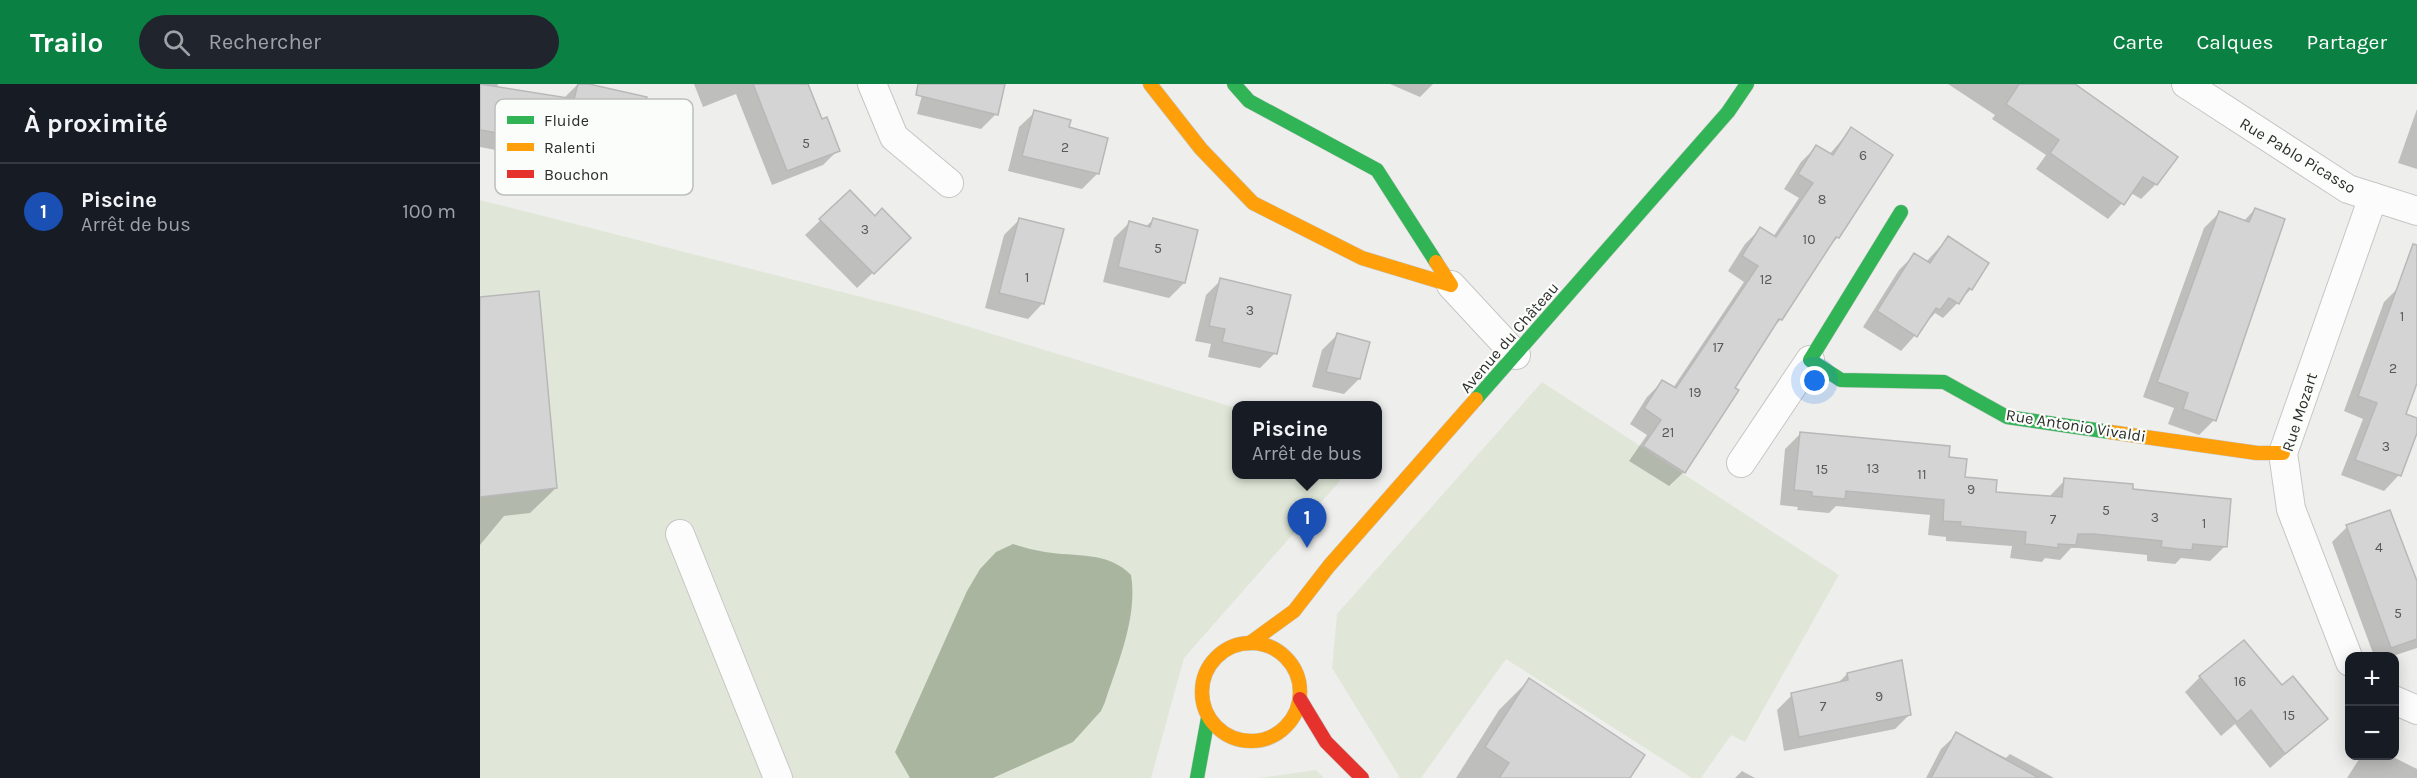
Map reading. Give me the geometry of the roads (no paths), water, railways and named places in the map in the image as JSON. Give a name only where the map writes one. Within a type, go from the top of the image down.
[{"type":"street","points":[[872,84],[894,137],[949,183]]},
{"type":"street","points":[[1150,84],[1201,149],[1253,203],[1362,258],[1451,285]]},
{"type":"street","points":[[1234,84],[1249,101],[1377,170],[1451,285],[1516,355]]},
{"type":"street","name":"Avenue du Château","points":[[1250,643],[1294,617],[1329,566],[1728,112],[1747,84]]},
{"type":"street","name":"Rue Pablo Picasso","points":[[2186,84],[2349,189],[2417,211]]},
{"type":"street","name":"Rue Mozart","points":[[2345,652],[2291,509],[2283,453],[2373,197]]},
{"type":"street","points":[[1741,463],[1810,360],[1901,212]]},
{"type":"street","name":"Rue Antonio Vivaldi","points":[[1810,360],[1841,380],[1944,382],[2007,417],[2257,453],[2283,453]]},
{"type":"street","points":[[680,534],[778,778]]},
{"type":"street","points":[[1197,778],[1208,718],[1202,696],[1205,674],[1215,658],[1231,647],[1250,643],[1276,650],[1295,670]]},
{"type":"street","points":[[1295,646],[1295,670],[1300,699],[1326,742],[1362,778]]},
{"type":"street","points":[[1291,735],[1293,718],[1300,699]]},
{"type":"street","points":[[2399,702],[2417,710]]},
{"type":"street","points":[[1208,718],[1235,744],[1291,735],[1326,742]]},
{"type":"street","points":[[1197,778],[1214,763]]},
{"type":"place","name":"Piscine","points":[[1307,548]]}]
